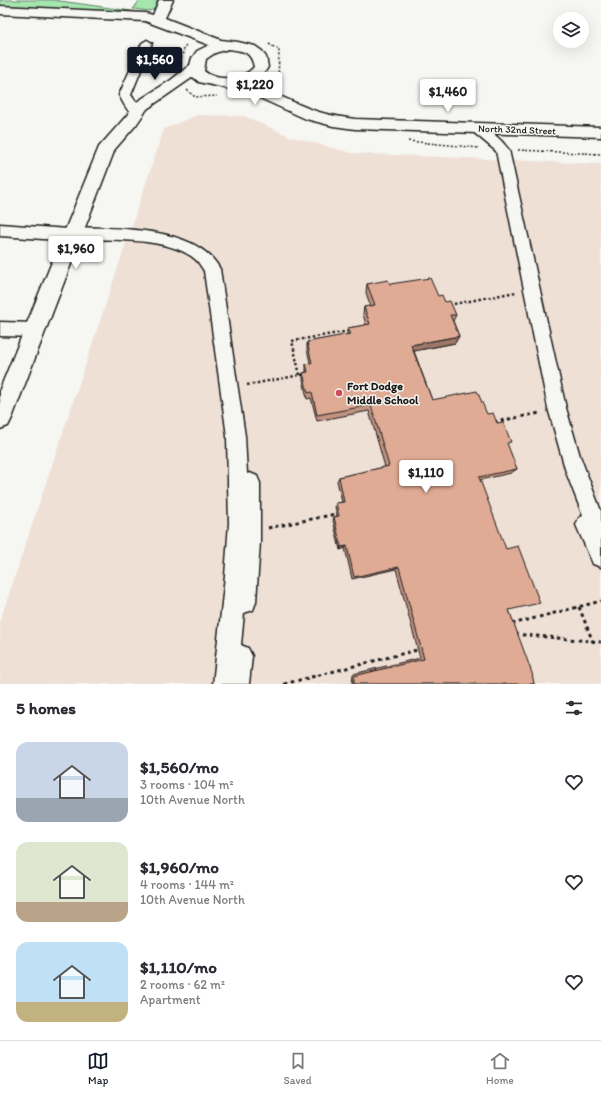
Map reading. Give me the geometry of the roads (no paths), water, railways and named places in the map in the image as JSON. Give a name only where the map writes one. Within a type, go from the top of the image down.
[{"type":"main road","points":[[158,20],[166,0]]},
{"type":"main road","points":[[0,10],[129,16],[158,20],[218,44],[238,46],[254,52],[259,57],[261,63],[260,69],[255,75],[242,81],[194,87],[163,100],[145,112],[138,113]]},
{"type":"main road","points":[[175,27],[192,45],[196,52],[196,65],[198,72],[202,76],[221,83]]},
{"type":"main road","points":[[0,418],[107,147],[115,135],[138,113],[141,106],[176,83],[196,65],[198,58],[210,49],[224,46],[238,46]]},
{"type":"main road","name":"North 32nd Street","points":[[261,63],[266,79],[272,88],[292,107]]},
{"type":"main road","name":"North 32nd Street","points":[[221,83],[256,91],[312,115],[333,121],[348,123],[601,132]]},
{"type":"street","points":[[138,113],[129,103],[125,95],[147,43]]},
{"type":"street","points":[[476,128],[496,143],[502,150],[558,415],[586,500],[601,534]]},
{"type":"street","points":[[0,230],[161,238],[182,244],[199,254],[223,284],[249,465],[251,513],[249,565],[237,684]]},
{"type":"street","points":[[523,246],[519,258],[519,266],[547,410],[576,502],[601,556]]},
{"type":"street","points":[[212,269],[236,436],[238,483],[239,523],[236,576],[225,684]]},
{"type":"street","points":[[0,328],[36,330]]},
{"type":"place","name":"Fort Dodge Middle School","points":[[339,393]]}]
